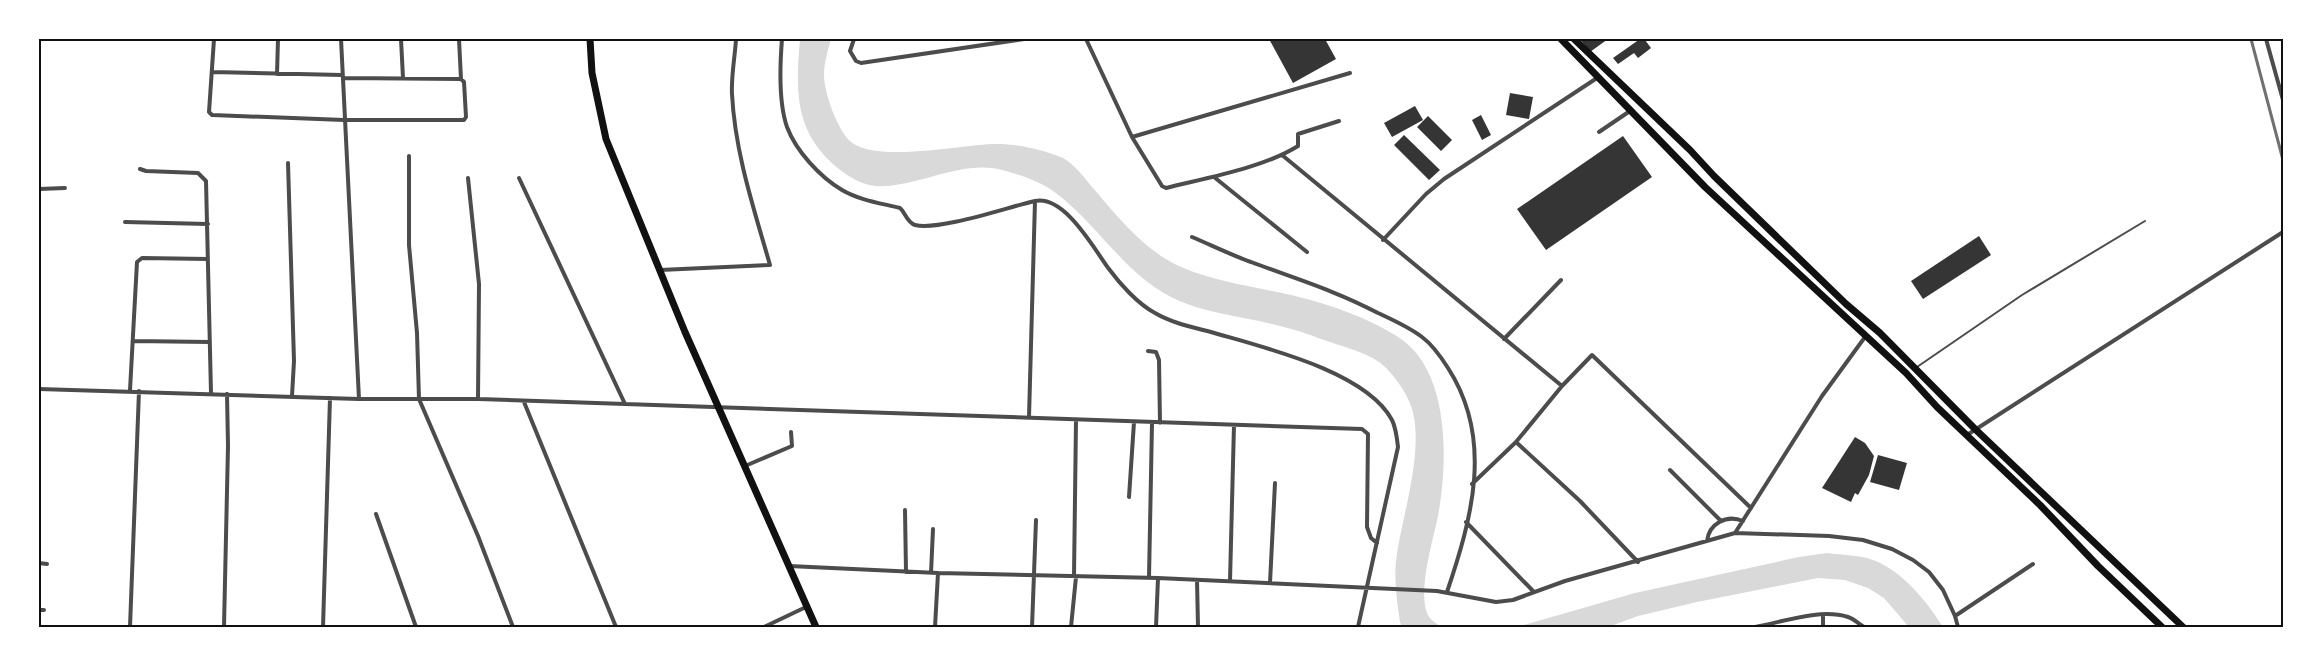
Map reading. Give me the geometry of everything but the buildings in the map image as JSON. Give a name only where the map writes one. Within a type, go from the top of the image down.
[{"type":"main road","points":[[590,39],[592,72],[606,139],[659,270],[816,627]]},
{"type":"main road","points":[[1561,39],[1705,187],[1906,373],[1936,407],[2040,505],[2098,566],[2162,627]]},
{"type":"main road","points":[[1574,39],[1915,368],[1975,429],[2183,627]]},
{"type":"street","points":[[214,39],[209,112],[212,116],[344,120],[464,120],[466,117],[464,82],[461,79],[459,39]]},
{"type":"street","points":[[277,74],[278,39]]},
{"type":"street","points":[[341,39],[359,399]]},
{"type":"street","points":[[401,39],[403,78]]},
{"type":"street","points":[[659,270],[770,265],[741,161],[735,125],[731,92],[736,39]]},
{"type":"street","points":[[782,39],[782,89],[787,128],[796,145],[817,169],[843,191],[864,200],[900,208],[914,225],[958,221],[1035,201],[1048,201],[1074,221],[1092,242],[1109,270],[1153,312],[1170,321],[1239,340],[1340,375],[1362,388],[1383,407],[1392,421],[1398,447],[1358,627]]},
{"type":"street","points":[[854,39],[850,51],[851,56],[861,63],[1024,39]]},
{"type":"street","points":[[1086,39],[1132,137],[1164,187],[1214,177],[1282,155],[1298,146],[1298,134],[1339,121]]},
{"type":"street","points":[[2266,39],[2283,100]]},
{"type":"street","points":[[213,72],[461,79]]},
{"type":"street","points":[[1132,137],[1350,73]]},
{"type":"street","points":[[1383,240],[1426,194],[1444,179],[1597,78]]},
{"type":"street","points":[[1599,132],[1630,111]]},
{"type":"street","points":[[1282,155],[1562,386]]},
{"type":"street","points":[[409,156],[409,245],[417,333],[418,399],[478,536],[513,627]]},
{"type":"street","points":[[288,163],[294,361],[292,396]]},
{"type":"street","points":[[140,169],[198,173],[206,181],[211,393]]},
{"type":"street","points":[[1214,177],[1307,252]]},
{"type":"street","points":[[468,178],[479,284],[478,399]]},
{"type":"street","points":[[519,178],[625,404]]},
{"type":"street","points":[[39,189],[65,188]]},
{"type":"street","points":[[1029,417],[1035,201]]},
{"type":"street","points":[[126,222],[208,224]]},
{"type":"street","points":[[1966,435],[2283,232]]},
{"type":"street","points":[[1191,237],[1250,262],[1301,278],[1355,300],[1423,338],[1432,346],[1456,381],[1468,409],[1474,432],[1476,458],[1466,522],[1447,592]]},
{"type":"street","points":[[130,390],[137,262],[142,258],[208,259]]},
{"type":"street","points":[[1504,339],[1561,280]]},
{"type":"street","points":[[1735,533],[1822,396],[1865,337]]},
{"type":"street","points":[[133,341],[210,342]]},
{"type":"street","points":[[1148,351],[1156,352],[1159,360],[1160,423]]},
{"type":"street","points":[[1472,484],[1516,442],[1562,386],[1592,355],[1751,508]]},
{"type":"street","points":[[39,389],[130,390],[359,399],[478,399],[1362,429],[1366,431],[1367,527],[1371,538],[1377,543]]},
{"type":"street","points":[[130,627],[139,391]]},
{"type":"street","points":[[224,627],[227,394]]},
{"type":"street","points":[[323,627],[330,398]]},
{"type":"street","points":[[524,402],[616,627]]},
{"type":"street","points":[[1071,627],[1075,577],[1076,420]]},
{"type":"street","points":[[1129,498],[1134,422]]},
{"type":"street","points":[[1149,578],[1152,423]]},
{"type":"street","points":[[1230,581],[1234,425]]},
{"type":"street","points":[[744,466],[792,446],[791,432]]},
{"type":"street","points":[[1516,442],[1580,501],[1638,562]]},
{"type":"street","points":[[1670,470],[1721,521]]},
{"type":"street","points":[[1270,583],[1275,483]]},
{"type":"street","points":[[905,510],[906,572]]},
{"type":"street","points":[[376,514],[416,627]]},
{"type":"street","points":[[1707,541],[1712,528],[1721,521],[1734,518],[1743,521]]},
{"type":"street","points":[[1032,627],[1036,520]]},
{"type":"street","points":[[1466,522],[1534,592]]},
{"type":"street","points":[[931,573],[933,529]]},
{"type":"street","points":[[789,566],[931,573],[1158,578],[1437,591],[1496,602],[1513,600],[1565,581],[1735,533],[1829,536],[1863,540],[1892,549],[1913,560],[1929,572],[1942,590],[1958,627]]},
{"type":"street","points":[[39,563],[47,564]]},
{"type":"street","points":[[1955,616],[2033,564]]},
{"type":"street","points":[[935,627],[938,573]]},
{"type":"street","points":[[1156,627],[1158,578]]},
{"type":"street","points":[[1197,580],[1198,627]]},
{"type":"street","points":[[764,627],[807,607]]},
{"type":"street","points":[[1755,627],[1823,615],[1850,618],[1864,627]]},
{"type":"street","points":[[1823,615],[1823,627]]},
{"type":"lane","points":[[1915,368],[2022,295],[2145,221]]},
{"type":"shaded area","points":[[800,39],[831,39],[824,75],[829,100],[845,135],[862,148],[899,152],[1003,144],[1032,148],[1058,156],[1075,167],[1133,233],[1161,256],[1210,277],[1299,297],[1336,308],[1395,335],[1413,350],[1427,369],[1436,392],[1444,443],[1441,494],[1424,592],[1428,615],[1441,627],[1402,627],[1400,622],[1396,561],[1412,479],[1416,435],[1414,416],[1408,399],[1383,365],[1362,353],[1300,332],[1210,311],[1171,297],[1139,275],[1072,206],[1052,190],[1019,175],[991,168],[976,168],[885,186],[868,185],[853,179],[827,158],[815,144],[807,129],[799,96]]},
{"type":"shaded area","points":[[1827,553],[1868,558],[1884,565],[1913,588],[1943,627],[1909,627],[1884,598],[1868,588],[1845,580],[1818,578],[1697,602],[1638,616],[1608,627],[1517,627],[1635,593]]},
{"type":"railway","points":[[2251,39],[2283,160]]}]
